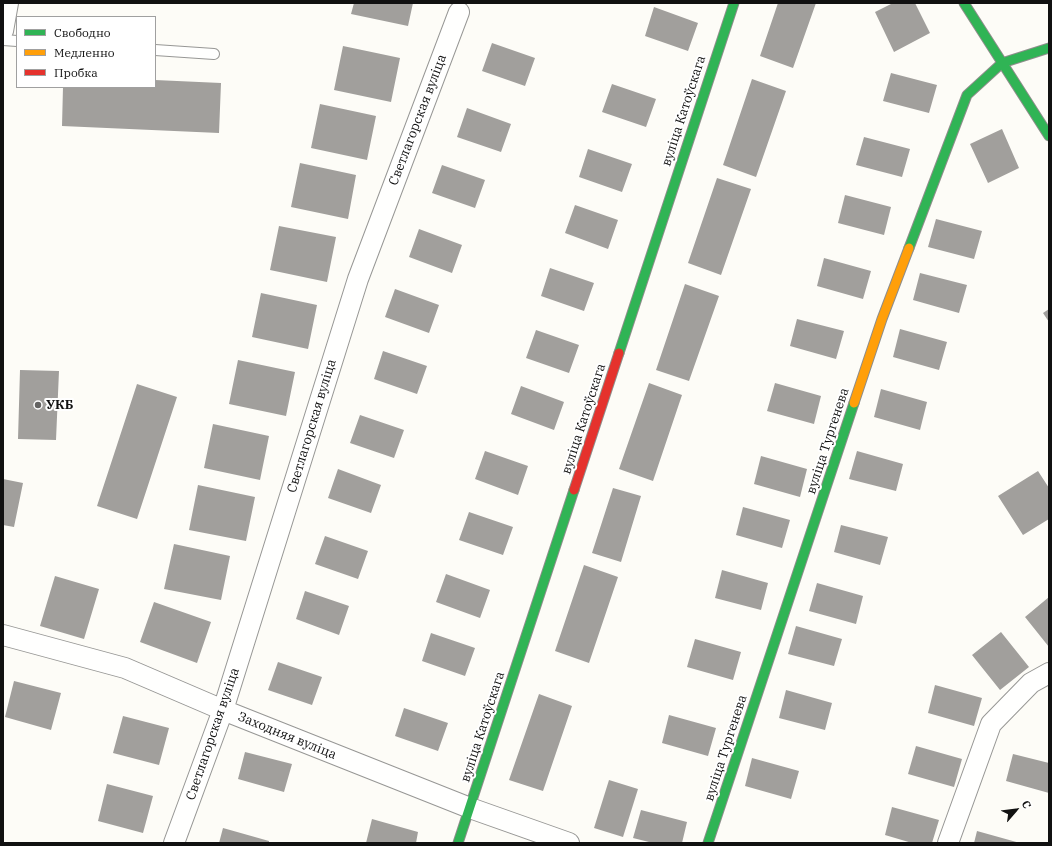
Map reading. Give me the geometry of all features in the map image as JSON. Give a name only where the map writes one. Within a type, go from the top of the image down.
[{"type":"street","points":[[3,31],[8,3]]},
{"type":"street","name":"вуліца Катоўскага","points":[[458,843],[734,3]]},
{"type":"street","points":[[964,3],[1049,136]]},
{"type":"street","name":"Светлагорская вуліца","points":[[174,843],[223,710],[358,280],[459,12]]},
{"type":"street","points":[[1002,64],[1049,48]]},
{"type":"street","name":"вуліца Тургенева","points":[[708,843],[885,311],[967,95],[1002,64]]},
{"type":"street","name":"Заходняя вуліца","points":[[3,635],[125,668],[223,710],[470,808],[570,843]]},
{"type":"street","points":[[948,843],[991,724],[1031,683],[1049,673]]},
{"type":"lane","points":[[3,40],[16,41]]},
{"type":"lane","points":[[156,50],[214,54]]},
{"type":"building","points":[[354,3],[413,3],[408,26],[351,14]]},
{"type":"building","points":[[778,3],[816,3],[793,68],[760,56]]},
{"type":"building","points":[[893,3],[915,3],[930,33],[894,52],[875,12]]},
{"type":"building","points":[[654,7],[698,23],[688,51],[645,36]]},
{"type":"building","points":[[492,43],[535,58],[525,86],[482,71]]},
{"type":"building","points":[[343,46],[400,58],[391,102],[334,90]]},
{"type":"building","points":[[891,73],[937,85],[929,113],[883,101]]},
{"type":"building","points":[[752,79],[786,91],[756,177],[723,165]]},
{"type":"building","points":[[156,80],[221,83],[219,133],[62,126],[63,88],[156,88]]},
{"type":"building","points":[[612,84],[656,99],[646,127],[602,112]]},
{"type":"building","points":[[320,104],[376,116],[367,160],[311,148]]},
{"type":"building","points":[[467,108],[511,124],[501,152],[457,137]]},
{"type":"building","points":[[1002,129],[1019,168],[988,183],[970,144]]},
{"type":"building","points":[[864,137],[910,149],[902,177],[856,165]]},
{"type":"building","points":[[588,149],[632,164],[622,192],[579,177]]},
{"type":"building","points":[[300,163],[356,175],[348,219],[291,207]]},
{"type":"building","points":[[442,165],[485,180],[475,208],[432,193]]},
{"type":"building","points":[[717,178],[751,189],[721,275],[688,263]]},
{"type":"building","points":[[845,195],[891,207],[884,235],[838,223]]},
{"type":"building","points":[[575,205],[618,220],[608,249],[565,233]]},
{"type":"building","points":[[936,219],[982,231],[974,259],[928,247]]},
{"type":"building","points":[[279,226],[336,237],[327,282],[270,270]]},
{"type":"building","points":[[419,229],[462,245],[452,273],[409,257]]},
{"type":"building","points":[[824,258],[871,271],[863,299],[817,286]]},
{"type":"building","points":[[550,268],[594,283],[584,311],[541,296]]},
{"type":"building","points":[[920,273],[967,285],[959,313],[913,300]]},
{"type":"building","points":[[685,284],[719,296],[689,381],[656,370]]},
{"type":"building","points":[[395,289],[439,305],[429,333],[385,317]]},
{"type":"building","points":[[261,293],[317,305],[308,349],[252,337]]},
{"type":"building","points":[[1049,309],[1049,322],[1043,313]]},
{"type":"building","points":[[797,319],[844,331],[836,359],[790,346]]},
{"type":"building","points":[[900,329],[947,342],[939,370],[893,357]]},
{"type":"building","points":[[536,330],[579,345],[569,373],[526,358]]},
{"type":"building","points":[[383,351],[427,366],[417,394],[374,379]]},
{"type":"building","points":[[238,360],[295,372],[286,416],[229,404]]},
{"type":"building","name":"УКБ","points":[[20,370],[59,371],[56,440],[18,439]]},
{"type":"building","points":[[649,383],[682,395],[653,481],[619,469]]},
{"type":"building","points":[[775,383],[821,396],[814,424],[767,411]]},
{"type":"building","points":[[137,384],[177,397],[137,519],[97,506]]},
{"type":"building","points":[[521,386],[564,402],[554,430],[511,414]]},
{"type":"building","points":[[881,389],[927,402],[920,430],[874,417]]},
{"type":"building","points":[[360,415],[404,430],[394,458],[350,443]]},
{"type":"building","points":[[213,424],[269,436],[260,480],[204,468]]},
{"type":"building","points":[[485,451],[528,466],[518,495],[475,479]]},
{"type":"building","points":[[857,451],[903,464],[896,491],[849,479]]},
{"type":"building","points":[[761,456],[807,469],[800,497],[754,484]]},
{"type":"building","points":[[338,469],[381,485],[371,513],[328,498]]},
{"type":"building","points":[[1038,471],[1049,488],[1049,519],[1023,535],[998,496]]},
{"type":"building","points":[[3,479],[23,483],[14,527],[3,525]]},
{"type":"building","points":[[198,485],[255,497],[246,541],[189,530]]},
{"type":"building","points":[[613,488],[641,496],[621,562],[592,553]]},
{"type":"building","points":[[743,507],[790,520],[782,548],[736,535]]},
{"type":"building","points":[[469,512],[513,527],[503,555],[459,540]]},
{"type":"building","points":[[841,525],[888,537],[880,565],[834,552]]},
{"type":"building","points":[[325,536],[368,551],[358,579],[315,564]]},
{"type":"building","points":[[174,544],[230,556],[221,600],[164,589]]},
{"type":"building","points":[[584,565],[618,577],[589,663],[555,651]]},
{"type":"building","points":[[722,570],[768,583],[761,610],[715,598]]},
{"type":"building","points":[[446,574],[490,590],[480,618],[436,602]]},
{"type":"building","points":[[55,576],[99,589],[84,639],[40,626]]},
{"type":"building","points":[[817,583],[863,596],[856,624],[809,611]]},
{"type":"building","points":[[305,591],[349,606],[339,635],[296,619]]},
{"type":"building","points":[[1049,597],[1049,647],[1025,617]]},
{"type":"building","points":[[154,602],[211,622],[197,663],[140,642]]},
{"type":"building","points":[[796,626],[842,639],[834,666],[788,654]]},
{"type":"building","points":[[1001,632],[1029,667],[1000,690],[972,655]]},
{"type":"building","points":[[431,633],[475,648],[465,676],[422,661]]},
{"type":"building","points":[[695,639],[741,652],[733,680],[687,667]]},
{"type":"building","points":[[278,662],[322,677],[312,705],[268,690]]},
{"type":"building","points":[[14,681],[61,693],[51,730],[5,717]]},
{"type":"building","points":[[935,685],[982,698],[974,726],[928,713]]},
{"type":"building","points":[[786,690],[832,703],[825,730],[779,718]]},
{"type":"building","points":[[539,694],[572,706],[543,791],[509,780]]},
{"type":"building","points":[[404,708],[448,723],[438,751],[395,736]]},
{"type":"building","points":[[669,715],[716,728],[708,756],[662,743]]},
{"type":"building","points":[[123,716],[169,728],[159,765],[113,753]]},
{"type":"building","points":[[916,746],[962,759],[954,787],[908,774]]},
{"type":"building","points":[[245,752],[292,764],[284,792],[238,779]]},
{"type":"building","points":[[1013,754],[1049,763],[1049,793],[1006,781]]},
{"type":"building","points":[[752,758],[799,771],[791,799],[745,786]]},
{"type":"building","points":[[609,780],[638,789],[623,837],[594,828]]},
{"type":"building","points":[[107,784],[153,796],[143,833],[98,821]]},
{"type":"building","points":[[892,807],[939,820],[932,843],[912,843],[885,835]]},
{"type":"building","points":[[641,810],[687,822],[682,843],[653,843],[633,838]]},
{"type":"building","points":[[372,819],[418,832],[416,843],[366,843]]},
{"type":"building","points":[[223,828],[269,841],[269,843],[219,843]]},
{"type":"building","points":[[977,831],[1020,843],[974,843]]},
{"type":"traffic: fast","points":[[619,353],[734,3]]},
{"type":"traffic: fast","points":[[964,3],[1049,136]]},
{"type":"traffic: fast","points":[[909,248],[967,95],[1002,63],[1049,48]]},
{"type":"traffic: fast","points":[[708,843],[854,403]]},
{"type":"traffic: fast","points":[[458,843],[574,490]]},
{"type":"traffic: slow","points":[[854,403],[882,319],[909,248]]},
{"type":"traffic: jam","points":[[574,490],[619,353]]},
{"type":"place","name":"УКБ","points":[[38,405]]}]
